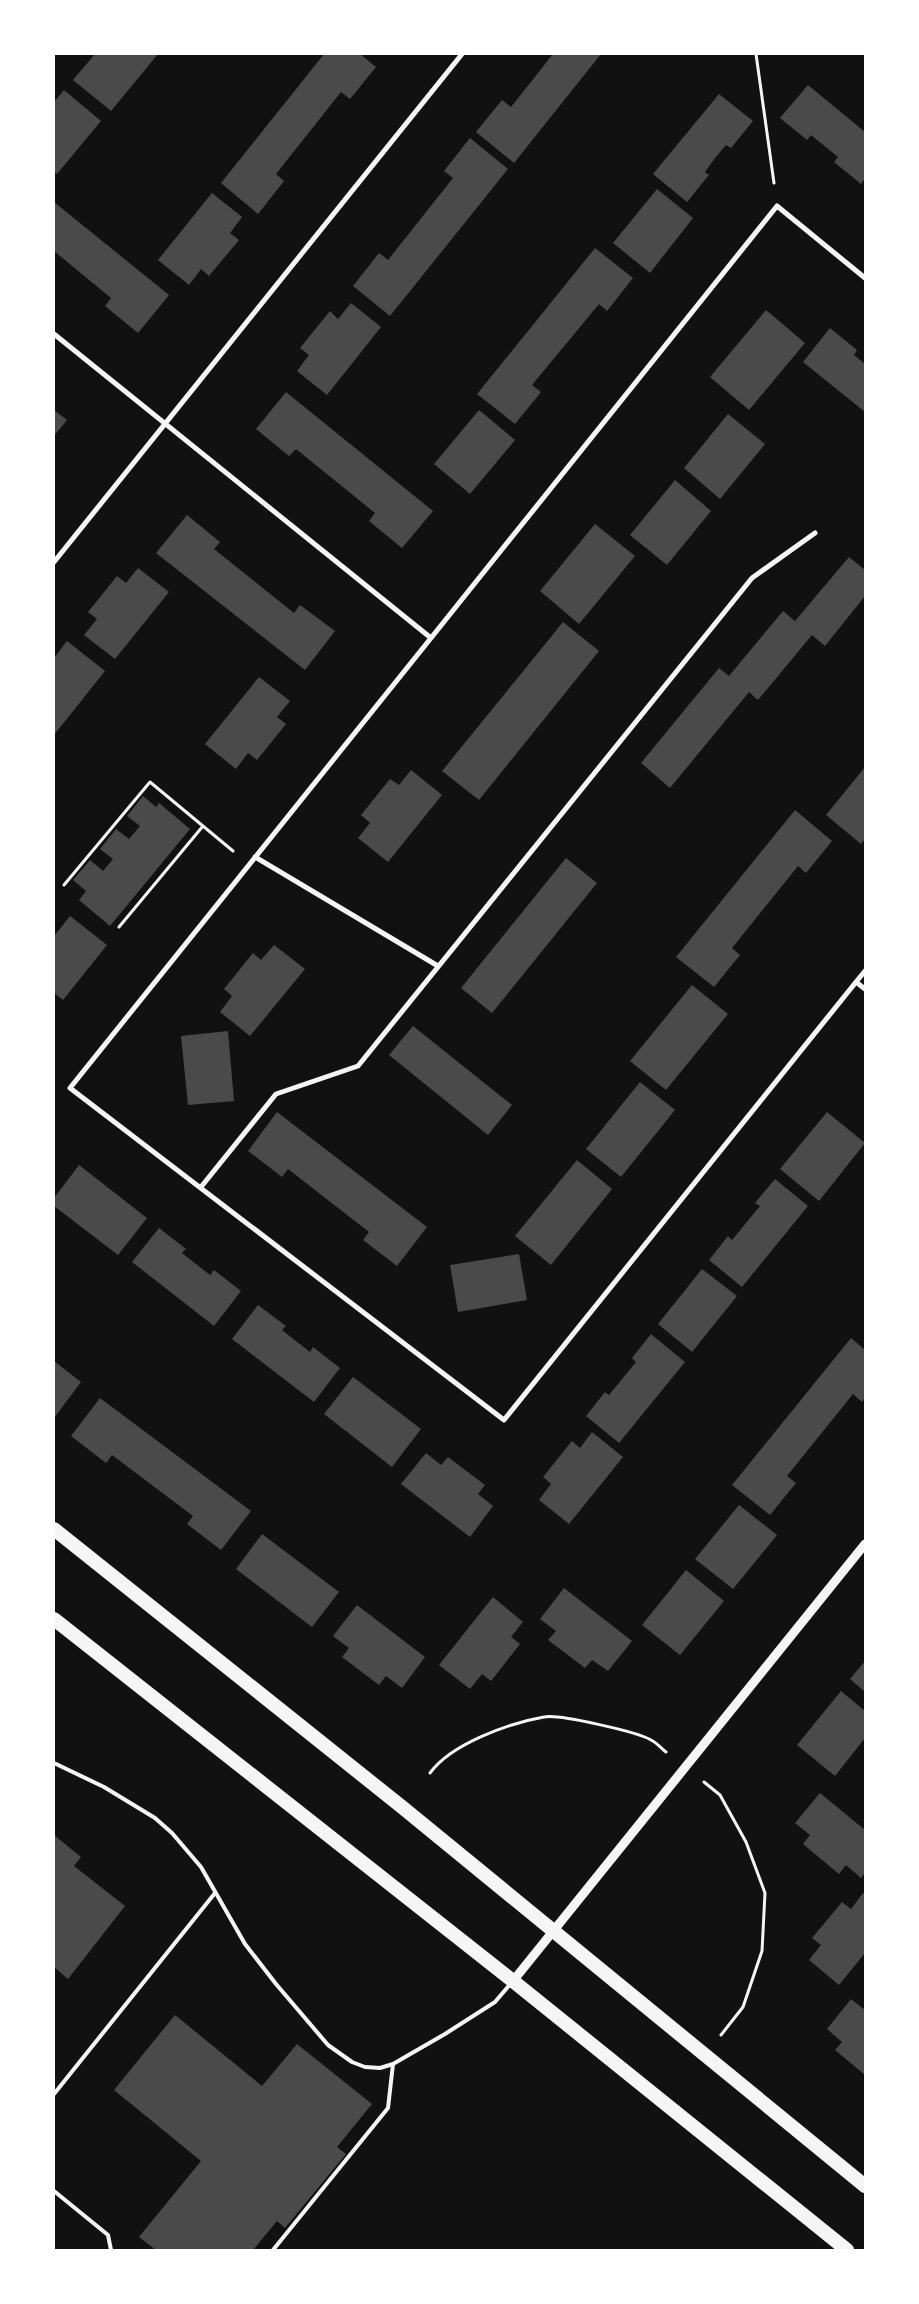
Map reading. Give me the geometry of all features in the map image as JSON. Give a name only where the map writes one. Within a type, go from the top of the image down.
[{"type":"highway","points":[[54,1529],[387,1794],[865,2186]]},
{"type":"highway","points":[[54,1619],[513,1981],[847,2250]]},
{"type":"street","points":[[54,562],[462,54]]},
{"type":"street","points":[[865,278],[777,206],[70,1088],[504,1420],[865,971]]},
{"type":"street","points":[[54,334],[431,638]]},
{"type":"street","points":[[201,1187],[276,1094],[358,1066],[752,578],[815,533]]},
{"type":"street","points":[[255,857],[438,966]]},
{"type":"street","points":[[856,982],[865,989]]},
{"type":"street","points":[[513,1981],[865,1544]]},
{"type":"lane","points":[[54,1763],[104,1787],[155,1818],[172,1833],[201,1867],[245,1944],[328,2045],[339,2054],[365,2067],[380,2068],[393,2064],[445,2034],[495,2002],[513,1981]]},
{"type":"lane","points":[[54,2094],[215,1893]]},
{"type":"lane","points":[[273,2250],[388,2108],[393,2064]]},
{"type":"lane","points":[[54,2191],[108,2235],[111,2250]]},
{"type":"path","points":[[756,54],[777,206]]},
{"type":"path","points":[[64,885],[150,782],[249,864]]},
{"type":"path","points":[[119,927],[203,826]]},
{"type":"path","points":[[430,1773],[438,1762],[489,1732],[546,1716],[599,1724],[651,1739],[720,1795],[746,1842],[765,1893],[762,1951],[743,2007],[704,2055]]},
{"type":"building","points":[[95,54],[158,54],[111,111],[73,80]]},
{"type":"building","points":[[324,54],[360,54],[376,67],[350,99],[341,92],[276,174],[284,181],[258,214],[221,183]]},
{"type":"building","points":[[553,54],[601,54],[514,163],[476,132],[502,100],[511,107]]},
{"type":"building","points":[[808,85],[865,132],[865,178],[861,184],[834,162],[838,157],[811,135],[807,140],[780,118]]},
{"type":"building","points":[[64,90],[101,121],[57,174],[54,172],[54,102]]},
{"type":"building","points":[[719,94],[753,121],[731,148],[726,145],[715,158],[705,172],[709,175],[687,202],[653,174]]},
{"type":"building","points":[[470,138],[508,169],[390,316],[353,286],[379,253],[388,260],[453,178],[444,171]]},
{"type":"building","points":[[657,189],[693,218],[650,273],[613,243]]},
{"type":"building","points":[[212,193],[242,217],[230,233],[239,240],[209,276],[201,269],[189,285],[158,260]]},
{"type":"building","points":[[54,202],[169,295],[138,333],[105,306],[111,298],[54,251]]},
{"type":"building","points":[[595,248],[633,278],[607,311],[599,304],[532,385],[541,392],[515,424],[477,394]]},
{"type":"building","points":[[351,303],[381,327],[327,395],[297,371],[309,355],[300,348],[330,311],[338,319]]},
{"type":"building","points":[[766,310],[805,343],[749,410],[710,377]]},
{"type":"building","points":[[830,328],[857,350],[854,355],[865,364],[865,412],[803,362]]},
{"type":"building","points":[[286,392],[433,511],[402,548],[369,521],[375,513],[296,449],[289,456],[256,429]]},
{"type":"building","points":[[54,410],[67,420],[54,436]]},
{"type":"building","points":[[479,410],[515,440],[470,494],[434,464]]},
{"type":"building","points":[[728,414],[765,444],[720,499],[684,468]]},
{"type":"building","points":[[675,480],[711,511],[667,565],[630,535]]},
{"type":"building","points":[[187,515],[220,542],[214,549],[294,613],[300,605],[335,631],[305,670],[156,553]]},
{"type":"building","points":[[595,524],[635,556],[579,624],[540,591]]},
{"type":"building","points":[[849,557],[865,570],[865,596],[825,646],[812,635],[758,700],[749,692],[670,788],[641,763],[719,668],[729,676],[783,611],[795,621]]},
{"type":"building","points":[[138,568],[169,592],[115,659],[84,635],[97,619],[88,612],[117,576],[126,583]]},
{"type":"building","points":[[563,622],[599,651],[479,800],[442,771]]},
{"type":"building","points":[[67,641],[105,671],[54,735],[54,658]]},
{"type":"building","points":[[259,677],[290,701],[277,717],[286,724],[257,760],[248,753],[236,769],[205,744]]},
{"type":"building","points":[[865,767],[865,839],[861,844],[826,815]]},
{"type":"building","points":[[411,770],[442,795],[388,862],[358,838],[370,823],[361,815],[390,779],[399,785]]},
{"type":"building","points":[[143,796],[156,807],[159,803],[190,829],[110,926],[79,900],[86,891],[73,880],[90,860],[103,871],[113,859],[100,849],[116,829],[129,839],[140,826],[127,816]]},
{"type":"building","points":[[795,810],[832,841],[806,873],[798,866],[732,948],[740,955],[714,987],[676,957]]},
{"type":"building","points":[[566,858],[597,883],[492,1013],[461,988]]},
{"type":"building","points":[[70,916],[107,945],[63,1000],[54,993],[54,936]]},
{"type":"building","points":[[274,945],[305,969],[250,1036],[220,1012],[232,996],[224,989],[253,953],[261,960]]},
{"type":"building","points":[[692,985],[728,1014],[666,1090],[630,1061]]},
{"type":"building","points":[[413,1026],[512,1105],[488,1135],[389,1055]]},
{"type":"building","points":[[228,1031],[234,1101],[188,1105],[181,1036]]},
{"type":"building","points":[[640,1082],[675,1110],[621,1177],[586,1149]]},
{"type":"building","points":[[277,1112],[427,1227],[397,1266],[363,1240],[369,1232],[288,1169],[282,1177],[248,1151]]},
{"type":"building","points":[[827,1112],[865,1143],[819,1201],[780,1169]]},
{"type":"building","points":[[577,1160],[612,1189],[551,1265],[515,1236]]},
{"type":"building","points":[[79,1165],[147,1218],[118,1255],[54,1206],[54,1198]]},
{"type":"building","points":[[775,1179],[808,1206],[742,1287],[709,1260],[728,1236],[732,1240],[760,1206],[755,1203]]},
{"type":"building","points":[[159,1228],[186,1249],[182,1253],[210,1275],[214,1270],[241,1291],[214,1326],[132,1262]]},
{"type":"building","points":[[519,1254],[527,1300],[458,1312],[450,1265]]},
{"type":"building","points":[[702,1269],[737,1296],[692,1352],[658,1324]]},
{"type":"building","points":[[258,1305],[286,1326],[282,1330],[310,1352],[313,1347],[340,1368],[314,1402],[232,1339]]},
{"type":"building","points":[[651,1334],[685,1362],[619,1443],[586,1416],[605,1392],[609,1395],[636,1362],[632,1358]]},
{"type":"building","points":[[851,1338],[865,1350],[865,1397],[862,1402],[853,1394],[787,1476],[796,1483],[770,1515],[732,1485]]},
{"type":"building","points":[[54,1361],[81,1382],[54,1418]]},
{"type":"building","points":[[353,1377],[421,1429],[392,1467],[324,1414]]},
{"type":"building","points":[[100,1398],[251,1511],[221,1550],[187,1524],[193,1516],[112,1455],[106,1463],[71,1436]]},
{"type":"building","points":[[592,1432],[623,1457],[569,1524],[539,1500],[551,1484],[543,1477],[572,1441],[580,1448]]},
{"type":"building","points":[[426,1453],[441,1465],[448,1457],[485,1485],[478,1494],[493,1506],[470,1537],[401,1484]]},
{"type":"building","points":[[739,1505],[777,1535],[733,1589],[695,1559]]},
{"type":"building","points":[[262,1534],[339,1592],[312,1627],[236,1569]]},
{"type":"building","points":[[686,1570],[724,1601],[680,1655],[642,1625]]},
{"type":"building","points":[[564,1588],[632,1641],[608,1671],[592,1660],[585,1668],[548,1640],[556,1631],[540,1619]]},
{"type":"building","points":[[493,1597],[523,1622],[511,1637],[520,1644],[491,1681],[482,1674],[470,1689],[439,1665]]},
{"type":"building","points":[[357,1605],[425,1657],[402,1688],[386,1676],[379,1685],[342,1657],[349,1648],[333,1636]]},
{"type":"building","points":[[865,1661],[865,1692],[850,1679]]},
{"type":"building","points":[[841,1691],[865,1711],[865,1738],[835,1776],[797,1745]]},
{"type":"building","points":[[820,1793],[865,1830],[865,1873],[861,1878],[846,1865],[839,1874],[803,1844],[810,1835],[795,1823]]},
{"type":"building","points":[[54,1835],[81,1857],[74,1866],[125,1906],[68,1979],[54,1967]]},
{"type":"building","points":[[863,1893],[865,1895],[865,1953],[839,1985],[809,1960],[821,1945],[812,1938],[842,1902],[851,1909]]},
{"type":"building","points":[[851,1999],[865,2010],[865,2075],[835,2050],[842,2042],[827,2029]]},
{"type":"building","points":[[175,2015],[262,2086],[297,2044],[372,2104],[337,2147],[346,2154],[285,2228],[277,2221],[253,2250],[156,2250],[139,2237],[201,2161],[114,2090]]}]
